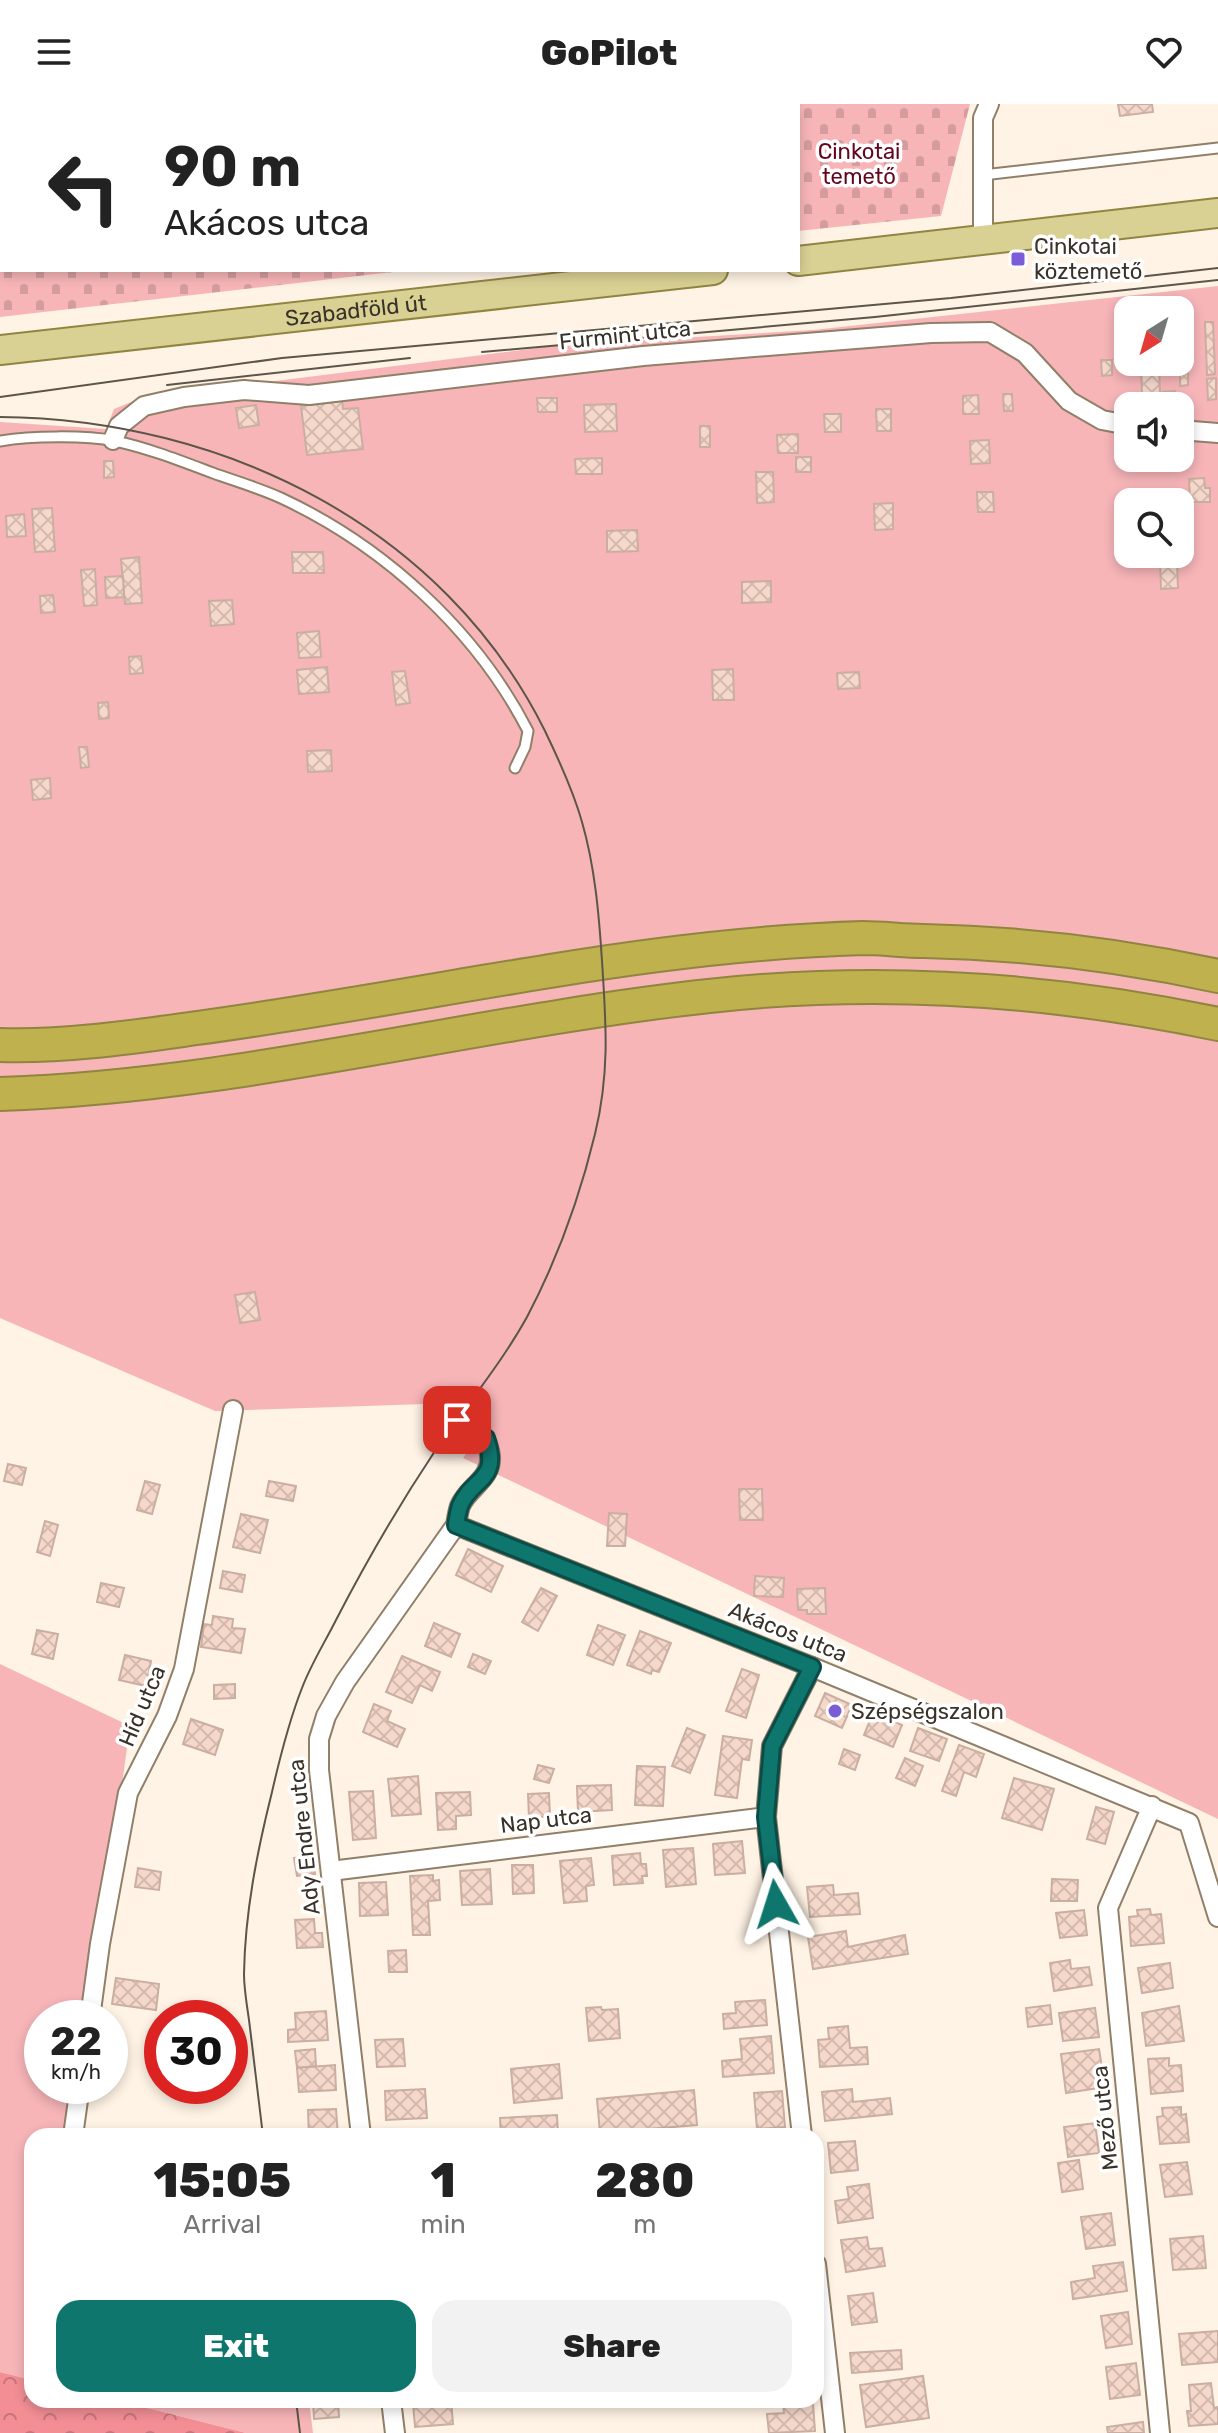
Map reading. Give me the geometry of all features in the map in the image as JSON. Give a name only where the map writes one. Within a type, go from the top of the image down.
[{"type":"highway","points":[[0,1045],[53,1044],[148,1035],[312,1013],[552,970],[776,942],[866,938],[984,942],[1169,965],[1218,976]]},
{"type":"highway","points":[[0,1094],[179,1081],[695,998],[810,989],[950,988],[1016,993],[1151,1010],[1218,1024]]},
{"type":"main road","points":[[800,261],[1218,213]]},
{"type":"main road","name":"Szabadföld út","points":[[0,350],[695,272]]},
{"type":"street","points":[[983,240],[983,118],[989,104]]},
{"type":"street","name":"Furmint utca","points":[[113,440],[119,426],[144,406],[199,395],[244,390],[309,395],[643,356],[931,333],[990,332],[1025,353],[1069,401],[1102,420],[1114,422]]},
{"type":"street","points":[[1194,431],[1218,433]]},
{"type":"street","name":"Híd utca","points":[[92,2000],[128,1793],[167,1716],[184,1669],[233,1410]]},
{"type":"street","name":"Ady Endre utca","points":[[360,2128],[319,1770],[319,1739],[326,1716],[345,1682],[456,1525],[461,1504],[485,1476],[491,1463],[486,1438],[474,1429]]},
{"type":"street","name":"Akácos utca","points":[[456,1525],[812,1667],[1189,1823],[1218,1917]]},
{"type":"street","points":[[801,2128],[766,1817],[772,1746],[812,1667]]},
{"type":"street","name":"Mező utca","points":[[1152,1806],[1108,1908],[1160,2433]]},
{"type":"street","name":"Nap utca","points":[[331,1871],[766,1817]]},
{"type":"street","points":[[74,2128],[77,2104]]},
{"type":"street","points":[[824,2335],[835,2433]]},
{"type":"street","points":[[392,2408],[395,2433]]},
{"type":"lane","points":[[981,175],[1218,148]]},
{"type":"lane","points":[[0,441],[21,438],[113,440],[170,457],[281,498],[351,537],[399,573],[450,621],[487,664],[528,731],[525,747],[515,768]]},
{"type":"lane","points":[[441,1411],[474,1429]]},
{"type":"green space","name":"Cinkotai temető","points":[[800,104],[970,104],[941,216],[800,231]]},
{"type":"green space","name":"Cinkotai temető","points":[[0,272],[393,272],[0,317]]},
{"type":"green space","points":[[1218,286],[1218,1819],[463,1458],[476,1439],[474,1429],[425,1404],[215,1411],[0,1318],[0,422],[106,429],[114,409],[141,398],[561,345],[813,330],[1114,297],[1114,376],[1194,376],[1194,296],[1126,296]]},
{"type":"green space","points":[[0,1664],[130,1726],[92,2000],[24,2000],[24,2104],[77,2104],[74,2128],[24,2128],[24,2378],[0,2372]]},
{"type":"green space","points":[[0,2372],[24,2378],[24,2408],[148,2408],[246,2433],[0,2433]]},
{"type":"green space","points":[[148,2408],[310,2408],[313,2433],[246,2433]]},
{"type":"building","points":[[1118,104],[1152,104],[1153,112],[1120,116]]},
{"type":"building","points":[[1205,322],[1213,322],[1215,374],[1207,375]]},
{"type":"building","points":[[1101,360],[1112,360],[1112,375],[1102,376]]},
{"type":"building","points":[[1141,376],[1159,376],[1160,392],[1142,392]]},
{"type":"building","points":[[1180,376],[1188,376],[1188,385],[1180,386]]},
{"type":"building","points":[[1216,378],[1216,399],[1208,400],[1207,379]]},
{"type":"building","points":[[1003,394],[1012,394],[1013,411],[1004,411]]},
{"type":"building","points":[[978,395],[979,414],[963,414],[963,396]]},
{"type":"building","points":[[537,398],[557,398],[557,412],[538,412]]},
{"type":"building","points":[[342,401],[343,409],[358,408],[363,449],[307,455],[301,406]]},
{"type":"building","points":[[616,404],[617,431],[585,432],[584,405]]},
{"type":"building","points":[[256,405],[259,425],[239,428],[236,408]]},
{"type":"building","points":[[876,409],[891,409],[891,431],[877,431]]},
{"type":"building","points":[[824,414],[841,414],[841,432],[825,432]]},
{"type":"building","points":[[700,426],[710,426],[710,447],[700,447]]},
{"type":"building","points":[[798,434],[798,453],[778,453],[777,435]]},
{"type":"building","points":[[989,440],[990,463],[971,464],[970,441]]},
{"type":"building","points":[[796,457],[811,457],[811,472],[796,472]]},
{"type":"building","points":[[602,458],[602,474],[576,474],[575,459]]},
{"type":"building","points":[[104,461],[113,461],[114,477],[104,478]]},
{"type":"building","points":[[756,472],[773,472],[774,502],[757,503]]},
{"type":"building","points":[[1204,478],[1205,488],[1210,488],[1210,502],[1194,502],[1194,488],[1189,488],[1189,479]]},
{"type":"building","points":[[977,492],[993,492],[994,512],[978,512]]},
{"type":"building","points":[[893,503],[893,529],[875,530],[874,504]]},
{"type":"building","points":[[52,508],[55,551],[35,552],[32,509]]},
{"type":"building","points":[[24,514],[26,536],[7,537],[6,516]]},
{"type":"building","points":[[637,530],[638,551],[607,552],[607,531]]},
{"type":"building","points":[[292,552],[323,552],[324,573],[293,573]]},
{"type":"building","points":[[139,557],[142,603],[125,604],[121,559]]},
{"type":"building","points":[[1160,568],[1177,568],[1178,588],[1161,589]]},
{"type":"building","points":[[95,569],[97,605],[84,606],[81,570]]},
{"type":"building","points":[[123,576],[124,597],[106,598],[105,577]]},
{"type":"building","points":[[771,581],[771,602],[742,603],[742,582]]},
{"type":"building","points":[[53,595],[55,612],[41,613],[40,596]]},
{"type":"building","points":[[232,600],[234,624],[211,626],[209,601]]},
{"type":"building","points":[[319,631],[321,657],[299,658],[297,633]]},
{"type":"building","points":[[141,656],[143,673],[130,674],[129,657]]},
{"type":"building","points":[[327,667],[329,692],[299,694],[297,670]]},
{"type":"building","points":[[733,669],[734,700],[713,700],[712,670]]},
{"type":"building","points":[[405,671],[410,703],[396,705],[392,672]]},
{"type":"building","points":[[859,672],[860,688],[838,689],[837,673]]},
{"type":"building","points":[[108,702],[109,718],[99,719],[98,703]]},
{"type":"building","points":[[79,747],[87,747],[89,767],[81,768]]},
{"type":"building","points":[[331,750],[332,771],[308,772],[307,751]]},
{"type":"building","points":[[50,778],[51,798],[33,800],[31,780]]},
{"type":"building","points":[[255,1292],[260,1320],[240,1323],[235,1295]]},
{"type":"building","points":[[8,1464],[26,1468],[22,1485],[4,1481]]},
{"type":"building","points":[[145,1481],[160,1485],[152,1514],[137,1510]]},
{"type":"building","points":[[269,1481],[296,1486],[293,1501],[266,1496]]},
{"type":"building","points":[[739,1489],[762,1489],[763,1520],[740,1520]]},
{"type":"building","points":[[609,1513],[627,1514],[625,1546],[607,1546]]},
{"type":"building","points":[[241,1514],[268,1520],[260,1553],[233,1547]]},
{"type":"building","points":[[45,1521],[58,1525],[50,1556],[37,1552]]},
{"type":"building","points":[[468,1549],[503,1566],[491,1592],[456,1575]]},
{"type":"building","points":[[223,1571],[245,1575],[242,1592],[220,1588]]},
{"type":"building","points":[[755,1576],[784,1578],[783,1597],[754,1596]]},
{"type":"building","points":[[101,1583],[124,1588],[119,1607],[97,1602]]},
{"type":"building","points":[[541,1588],[557,1596],[538,1631],[522,1622]]},
{"type":"building","points":[[825,1588],[826,1614],[807,1614],[807,1610],[798,1610],[797,1589]]},
{"type":"building","points":[[213,1616],[233,1619],[232,1628],[245,1629],[241,1653],[201,1647],[204,1624],[212,1625]]},
{"type":"building","points":[[434,1623],[460,1634],[451,1657],[425,1646]]},
{"type":"building","points":[[598,1625],[625,1635],[613,1665],[587,1655]]},
{"type":"building","points":[[37,1630],[58,1634],[53,1659],[32,1654]]},
{"type":"building","points":[[640,1631],[671,1643],[659,1672],[652,1670],[651,1674],[627,1665]]},
{"type":"building","points":[[473,1654],[491,1661],[485,1674],[468,1667]]},
{"type":"building","points":[[125,1655],[151,1661],[146,1686],[119,1680]]},
{"type":"building","points":[[402,1656],[440,1672],[432,1691],[420,1685],[412,1703],[386,1692]]},
{"type":"building","points":[[742,1669],[759,1675],[746,1718],[726,1711]]},
{"type":"building","points":[[235,1684],[235,1698],[214,1699],[214,1685]]},
{"type":"building","points":[[825,1693],[852,1705],[842,1728],[815,1716]]},
{"type":"building","points":[[374,1704],[391,1711],[387,1721],[405,1729],[397,1747],[363,1732]]},
{"type":"building","points":[[873,1713],[902,1725],[893,1747],[864,1735]]},
{"type":"building","points":[[191,1719],[223,1730],[215,1755],[183,1744]]},
{"type":"building","points":[[687,1728],[705,1735],[690,1773],[672,1766]]},
{"type":"building","points":[[918,1728],[947,1739],[939,1761],[910,1751]]},
{"type":"building","points":[[723,1736],[752,1740],[749,1760],[742,1759],[737,1798],[715,1795]]},
{"type":"building","points":[[959,1745],[984,1754],[976,1777],[964,1772],[956,1796],[942,1791]]},
{"type":"building","points":[[844,1749],[860,1755],[855,1770],[839,1764]]},
{"type":"building","points":[[905,1758],[923,1766],[915,1786],[896,1778]]},
{"type":"building","points":[[538,1765],[554,1769],[549,1783],[534,1779]]},
{"type":"building","points":[[637,1766],[665,1767],[663,1806],[635,1805]]},
{"type":"building","points":[[418,1776],[421,1814],[392,1816],[388,1779]]},
{"type":"building","points":[[1014,1778],[1054,1789],[1042,1830],[1002,1818]]},
{"type":"building","points":[[611,1785],[612,1810],[578,1812],[577,1786]]},
{"type":"building","points":[[373,1791],[376,1838],[353,1840],[349,1792]]},
{"type":"building","points":[[470,1792],[471,1815],[456,1816],[456,1829],[438,1830],[436,1793]]},
{"type":"building","points":[[549,1793],[550,1816],[529,1818],[528,1794]]},
{"type":"building","points":[[1096,1807],[1114,1812],[1105,1844],[1087,1839]]},
{"type":"building","points":[[742,1841],[745,1873],[715,1875],[713,1844]]},
{"type":"building","points":[[693,1848],[696,1884],[666,1887],[663,1850]]},
{"type":"building","points":[[640,1853],[641,1864],[646,1864],[647,1876],[642,1876],[643,1883],[614,1885],[612,1856]]},
{"type":"building","points":[[312,1855],[315,1874],[297,1876],[294,1858]]},
{"type":"building","points":[[591,1858],[594,1885],[586,1886],[587,1901],[564,1903],[560,1861]]},
{"type":"building","points":[[512,1865],[533,1865],[534,1893],[513,1894]]},
{"type":"building","points":[[138,1868],[161,1872],[159,1890],[135,1887]]},
{"type":"building","points":[[490,1869],[492,1904],[462,1905],[460,1871]]},
{"type":"building","points":[[433,1875],[433,1881],[439,1880],[440,1900],[428,1901],[430,1935],[413,1935],[410,1876]]},
{"type":"building","points":[[1052,1879],[1078,1880],[1077,1901],[1051,1901]]},
{"type":"building","points":[[386,1882],[388,1915],[360,1916],[359,1883]]},
{"type":"building","points":[[833,1885],[834,1895],[858,1893],[860,1914],[810,1917],[807,1887]]},
{"type":"building","points":[[1150,1909],[1151,1915],[1161,1914],[1164,1943],[1131,1946],[1129,1917],[1138,1916],[1137,1910]]},
{"type":"building","points":[[1084,1910],[1087,1935],[1060,1938],[1056,1913]]},
{"type":"building","points":[[314,1919],[315,1933],[322,1933],[323,1947],[297,1948],[295,1920]]},
{"type":"building","points":[[846,1931],[848,1947],[905,1935],[908,1954],[813,1969],[808,1937]]},
{"type":"building","points":[[406,1950],[407,1972],[389,1972],[388,1951]]},
{"type":"building","points":[[1070,1960],[1071,1969],[1089,1967],[1092,1985],[1054,1991],[1050,1963]]},
{"type":"building","points":[[1170,1963],[1173,1988],[1142,1993],[1138,1968]]},
{"type":"building","points":[[116,1978],[159,1984],[157,2000],[144,2000],[144,2008],[128,2006],[128,2000],[113,2000]]},
{"type":"building","points":[[765,2000],[767,2025],[724,2029],[723,2014],[736,2013],[735,2002]]},
{"type":"building","points":[[1050,2005],[1052,2024],[1028,2027],[1026,2008]]},
{"type":"building","points":[[1179,2006],[1184,2041],[1146,2046],[1142,2013]]},
{"type":"building","points":[[601,2007],[602,2010],[618,2009],[620,2038],[589,2041],[586,2008]]},
{"type":"building","points":[[1095,2008],[1099,2037],[1063,2041],[1059,2013]]},
{"type":"building","points":[[326,2011],[328,2040],[288,2042],[288,2030],[296,2029],[295,2013]]},
{"type":"building","points":[[848,2026],[850,2048],[867,2047],[868,2064],[820,2067],[818,2040],[829,2039],[828,2028]]},
{"type":"building","points":[[771,2036],[774,2073],[723,2077],[722,2061],[742,2059],[740,2039]]},
{"type":"building","points":[[403,2039],[405,2066],[377,2067],[375,2040]]},
{"type":"building","points":[[315,2049],[316,2066],[297,2068],[295,2051]]},
{"type":"building","points":[[1099,2049],[1105,2087],[1066,2093],[1061,2054]]},
{"type":"building","points":[[1169,2058],[1169,2066],[1181,2065],[1183,2091],[1151,2094],[1148,2059]]},
{"type":"building","points":[[559,2064],[562,2098],[514,2103],[511,2069]]},
{"type":"building","points":[[335,2065],[336,2090],[299,2092],[297,2068]]},
{"type":"building","points":[[425,2089],[427,2118],[386,2120],[385,2091]]},
{"type":"building","points":[[852,2089],[853,2102],[890,2098],[892,2114],[825,2121],[822,2092]]},
{"type":"building","points":[[694,2090],[697,2125],[600,2128],[597,2099]]},
{"type":"building","points":[[782,2091],[785,2127],[757,2128],[754,2093]]},
{"type":"building","points":[[1181,2107],[1181,2115],[1186,2114],[1189,2142],[1160,2144],[1157,2117],[1163,2116],[1162,2108]]},
{"type":"building","points":[[336,2109],[337,2128],[309,2128],[308,2110]]},
{"type":"building","points":[[557,2115],[558,2128],[501,2128],[500,2118]]},
{"type":"building","points":[[1095,2123],[1099,2153],[1068,2157],[1064,2127]]},
{"type":"building","points":[[855,2141],[858,2170],[831,2173],[828,2143]]},
{"type":"building","points":[[1079,2160],[1083,2189],[1062,2192],[1058,2163]]},
{"type":"building","points":[[1187,2162],[1192,2194],[1165,2197],[1160,2165]]},
{"type":"building","points":[[869,2184],[873,2218],[838,2223],[835,2201],[849,2199],[847,2187]]},
{"type":"building","points":[[1111,2213],[1115,2245],[1086,2249],[1081,2217]]},
{"type":"building","points":[[1203,2236],[1206,2268],[1173,2270],[1170,2239]]},
{"type":"building","points":[[867,2237],[869,2249],[882,2248],[885,2266],[846,2272],[841,2240]]},
{"type":"building","points":[[1123,2262],[1127,2291],[1073,2299],[1071,2282],[1095,2278],[1093,2266]]},
{"type":"building","points":[[873,2293],[877,2322],[852,2325],[848,2296]]},
{"type":"building","points":[[1128,2312],[1132,2344],[1106,2348],[1101,2316]]},
{"type":"building","points":[[1218,2331],[1218,2362],[1182,2365],[1179,2334]]},
{"type":"building","points":[[901,2350],[902,2369],[852,2373],[850,2353]]},
{"type":"building","points":[[1136,2363],[1140,2395],[1110,2399],[1106,2367]]},
{"type":"building","points":[[923,2376],[929,2418],[866,2427],[860,2385]]},
{"type":"building","points":[[1211,2383],[1214,2408],[1218,2407],[1218,2424],[1189,2426],[1189,2385]]},
{"type":"building","points":[[313,2408],[338,2408],[339,2417],[314,2419]]},
{"type":"building","points":[[413,2408],[452,2408],[453,2424],[415,2427]]},
{"type":"building","points":[[784,2408],[813,2408],[815,2431],[769,2433],[767,2414],[784,2413]]},
{"type":"building","points":[[1143,2422],[1144,2433],[1108,2433],[1107,2427]]},
{"type":"tram line","points":[[0,397],[282,358],[951,298],[1218,268]]},
{"type":"tram line","points":[[482,352],[875,317],[1218,280]]},
{"type":"tram line","points":[[167,385],[410,358]]},
{"type":"tram line","points":[[0,417],[83,423],[165,438],[244,463],[318,498],[387,542],[448,596],[501,659],[545,731],[565,775],[582,822],[593,874],[603,984],[605,1068],[595,1134],[567,1227],[538,1295],[517,1334],[422,1471],[359,1577],[306,1679],[282,1752],[257,1860],[245,1951],[245,1988],[262,2128]]},
{"type":"tram line","points":[[297,2408],[300,2433]]},
{"type":"place","name":"Cinkotai köztemető","points":[[1018,259]]},
{"type":"place","name":"Szépségszalon","points":[[835,1711]]},
{"type":"route","points":[[457,1420],[486,1438],[491,1463],[485,1476],[461,1504],[456,1525],[812,1667],[772,1746],[766,1817],[776,1904]]}]
